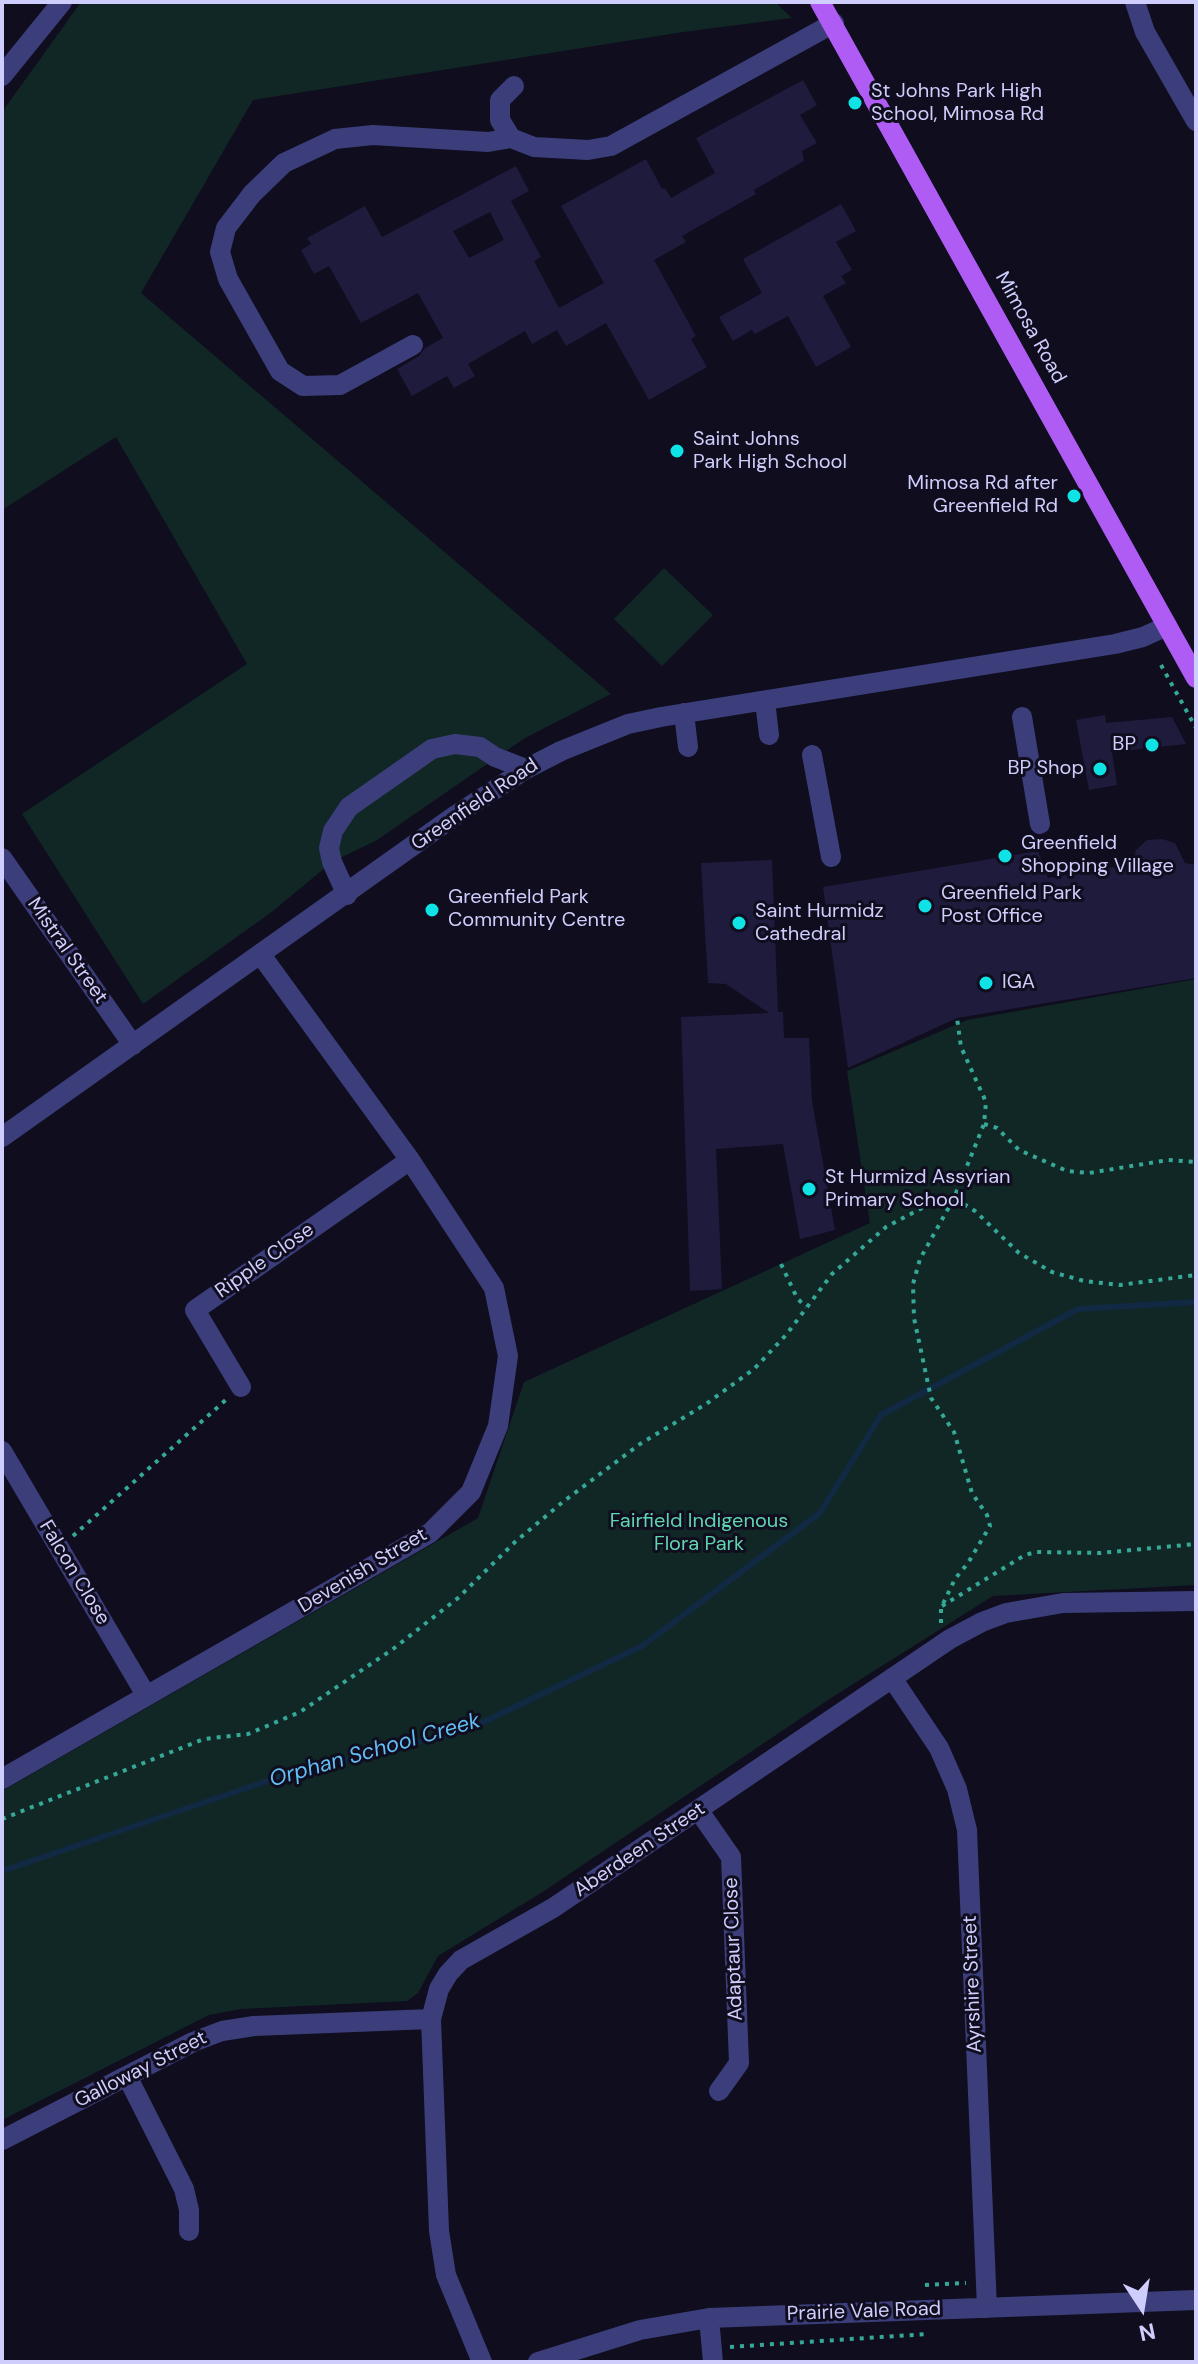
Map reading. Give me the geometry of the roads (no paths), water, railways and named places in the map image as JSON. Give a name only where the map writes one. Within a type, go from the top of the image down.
[{"type":"main road","name":"Mimosa Road","points":[[820,2],[1196,678]]},
{"type":"street","points":[[2,76],[62,2]]},
{"type":"street","points":[[1135,2],[1145,32],[1196,121]]},
{"type":"street","points":[[413,345],[340,385],[303,386],[280,371],[228,279],[220,252],[226,228],[252,194],[284,163],[335,139],[373,135],[488,142],[511,138],[534,147],[588,150],[611,146],[834,23]]},
{"type":"street","points":[[511,138],[500,120],[500,100],[514,86]]},
{"type":"street","name":"Greenfield Road","points":[[2,1137],[456,815],[526,769],[561,751],[616,728],[684,713],[1115,644],[1143,637],[1167,626]]},
{"type":"street","points":[[765,701],[769,735]]},
{"type":"street","points":[[684,713],[688,747]]},
{"type":"street","points":[[1022,717],[1040,824]]},
{"type":"street","points":[[347,895],[329,848],[333,831],[349,807],[432,749],[455,744],[480,747],[495,757],[526,769]]},
{"type":"street","points":[[812,755],[831,857]]},
{"type":"street","name":"Mistral Street","points":[[2,858],[133,1045]]},
{"type":"street","name":"Devenish Street","points":[[2,1779],[430,1533],[471,1492],[498,1426],[508,1356],[494,1288],[410,1160],[261,955]]},
{"type":"street","name":"Ripple Close","points":[[241,1387],[195,1310],[410,1160]]},
{"type":"street","name":"Falcon Close","points":[[2,1451],[146,1695]]},
{"type":"street","name":"Aberdeen Street","points":[[482,2362],[446,2275],[439,2231],[431,2019],[439,1989],[461,1960],[553,1908],[950,1639],[982,1622],[1006,1613],[1063,1603],[1196,1601]]},
{"type":"street","name":"Ayrshire Street","points":[[892,1678],[939,1748],[957,1789],[967,1830],[987,2308]]},
{"type":"street","name":"Adaptaur Close","points":[[699,1811],[731,1857],[739,2063],[719,2091]]},
{"type":"street","name":"Galloway Street","points":[[2,2140],[207,2036],[240,2027],[431,2019]]},
{"type":"street","points":[[127,2076],[184,2189],[189,2210],[189,2231]]},
{"type":"street","name":"Prairie Vale Road","points":[[538,2362],[640,2330],[709,2318],[1196,2300]]},
{"type":"street","points":[[709,2318],[712,2355]]},
{"type":"waterway","name":"Orphan School Creek","points":[[2,1871],[276,1778],[471,1728],[642,1646],[820,1513],[881,1415],[1078,1309],[1196,1302]]},
{"type":"place","name":"St Johns Park High School, Mimosa Rd","points":[[855,103]]},
{"type":"place","name":"Saint Johns Park High School","points":[[677,451]]},
{"type":"place","name":"Mimosa Rd after Greenfield Rd","points":[[1074,496]]},
{"type":"place","name":"BP","points":[[1152,745]]},
{"type":"place","name":"BP Shop","points":[[1100,769]]},
{"type":"place","name":"Greenfield Shopping Village","points":[[1005,856]]},
{"type":"place","name":"Greenfield Park Post Office","points":[[925,906]]},
{"type":"place","name":"Greenfield Park Community Centre","points":[[432,910]]},
{"type":"place","name":"Saint Hurmidz Cathedral","points":[[739,923]]},
{"type":"place","name":"IGA","points":[[986,983]]},
{"type":"place","name":"St Hurmizd Assyrian Primary School","points":[[809,1189]]},
{"type":"park label","name":"Fairfield Indigenous Flora Park","points":[[699,1534]]}]
